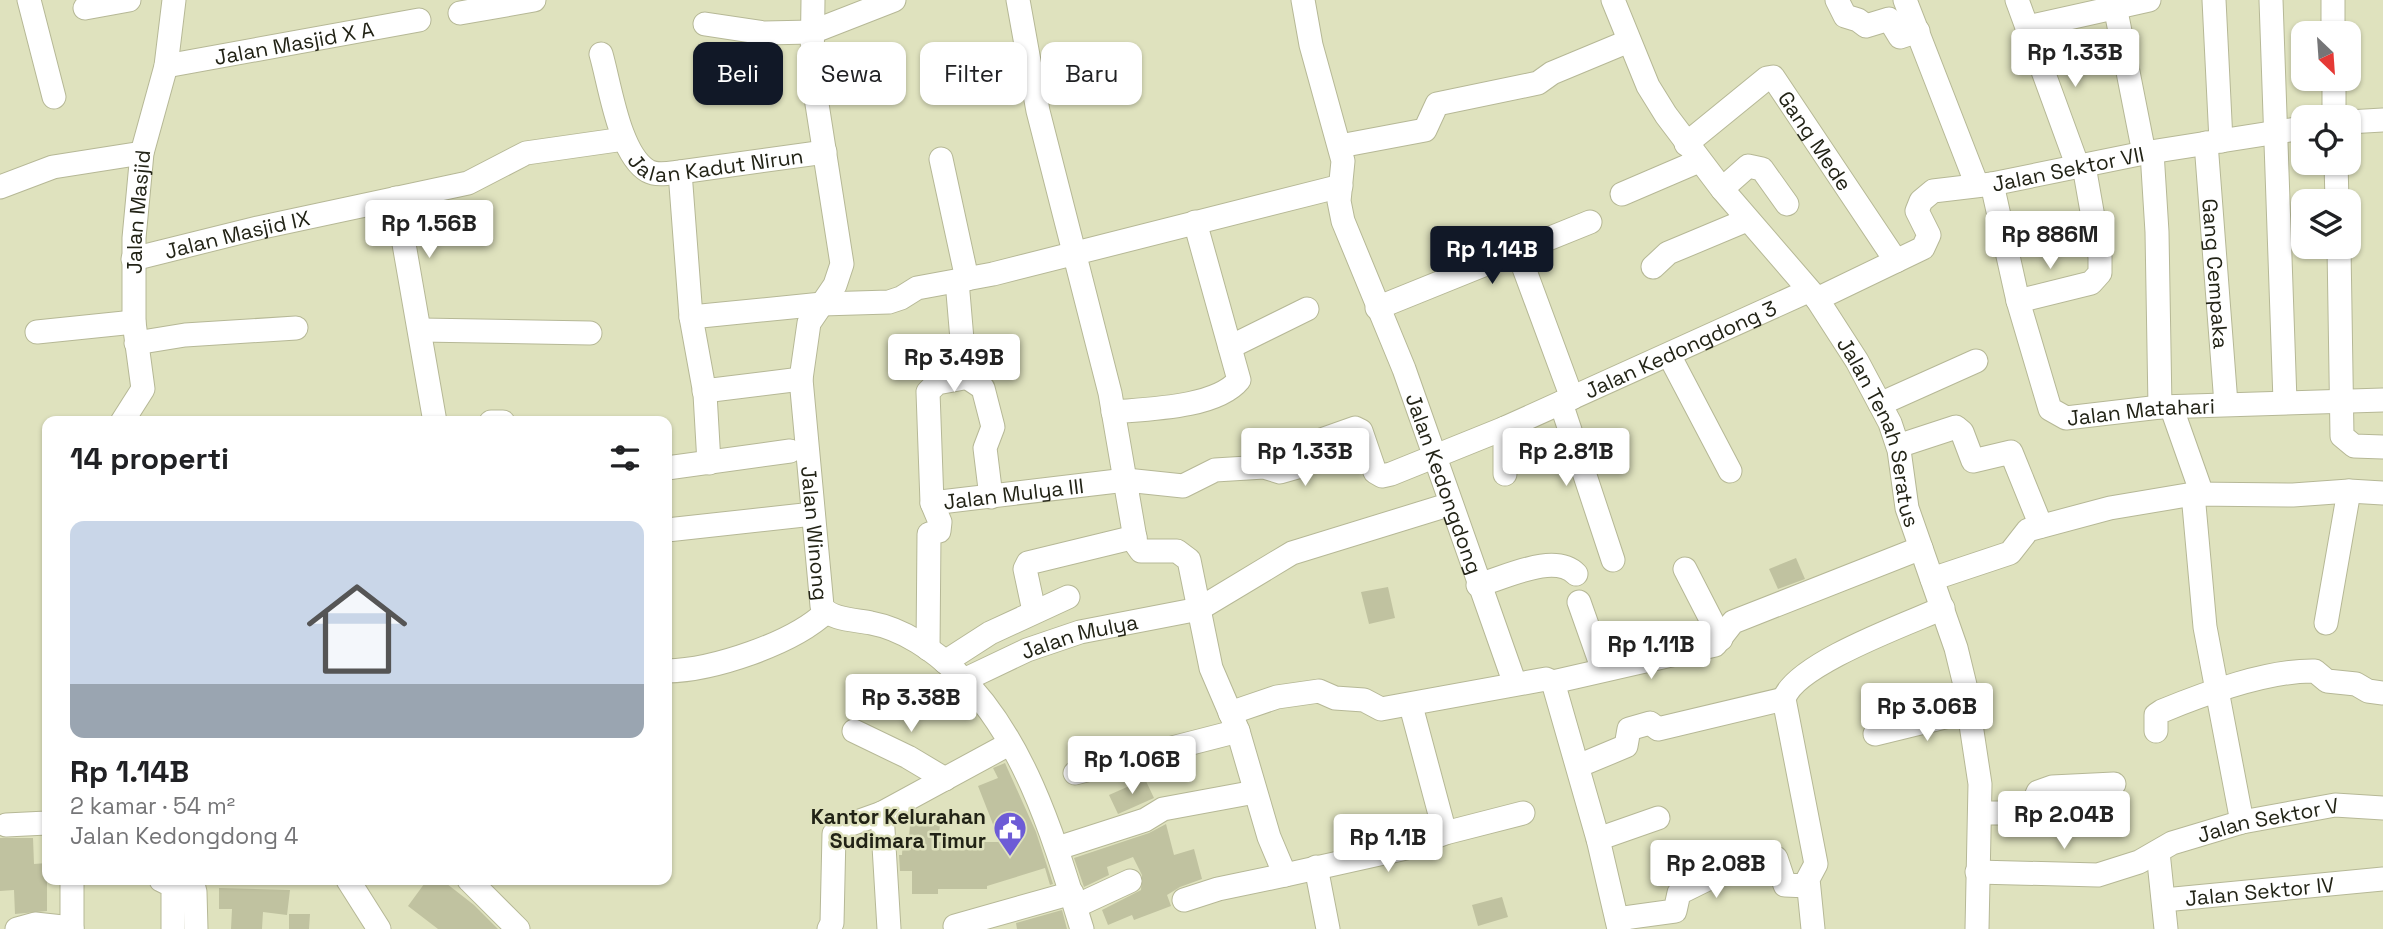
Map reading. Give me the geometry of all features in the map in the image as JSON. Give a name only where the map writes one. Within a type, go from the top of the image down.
[{"type":"street","points":[[29,0],[44,48],[54,97]]},
{"type":"street","points":[[85,8],[129,0]]},
{"type":"street","name":"Jalan Masjid","points":[[126,416],[143,389],[135,332],[133,259],[142,153],[166,66],[174,0]]},
{"type":"street","points":[[460,13],[534,0]]},
{"type":"street","name":"Jalan Winong","points":[[813,0],[812,72],[842,264],[835,285],[809,323],[802,379],[813,514],[826,612],[875,624],[937,655],[964,680],[1009,744],[1059,848],[1082,929]]},
{"type":"street","points":[[705,24],[764,33],[811,32],[894,0]]},
{"type":"street","points":[[1018,0],[1038,111],[1076,251],[1113,412],[1135,537],[1141,551],[1164,549],[1184,555],[1189,560],[1211,668],[1234,722],[1255,792],[1285,875]]},
{"type":"street","name":"Jalan Kedongdong","points":[[1303,0],[1311,46],[1340,146],[1339,208],[1343,221],[1437,457],[1478,585],[1515,684]]},
{"type":"street","name":"Jalan Tenah Seratus","points":[[1612,0],[1648,86],[1721,189],[1813,295],[1857,361],[1898,446],[1906,508],[1956,648],[1969,712],[1981,813],[1977,929]]},
{"type":"street","points":[[1837,0],[1844,16],[1858,20],[1866,26],[1889,19],[1900,37],[1918,31]]},
{"type":"street","name":"Jalan Matahari","points":[[1905,0],[1984,184],[2053,413],[2066,418],[2226,404],[2383,400]]},
{"type":"street","points":[[2017,0],[2081,166],[2100,257],[2100,273],[2091,283],[2018,301]]},
{"type":"street","points":[[2028,27],[2102,5],[2149,0]]},
{"type":"street","name":"Gang Cempaka","points":[[2214,0],[2213,142],[2226,404]]},
{"type":"street","points":[[2271,0],[2285,401]]},
{"type":"street","points":[[2333,0],[2333,21]]},
{"type":"street","points":[[2102,5],[2148,152],[2157,232],[2166,408],[2198,494],[2205,627],[2242,822]]},
{"type":"street","name":"Jalan Masjid X A","points":[[166,66],[419,20]]},
{"type":"street","points":[[1340,146],[1425,130],[1430,124],[1432,109],[1437,104],[1534,85],[1552,73],[1629,41]]},
{"type":"street","name":"Jalan Kadut Nirun","points":[[601,54],[624,139],[647,170],[657,174],[681,173],[825,152]]},
{"type":"street","name":"Gang Mede","points":[[1693,152],[1767,78],[1773,78],[1896,261]]},
{"type":"street","points":[[2361,121],[2383,120]]},
{"type":"street","name":"Jalan Sektor VII","points":[[1813,295],[1923,248],[1929,235],[1917,211],[1927,195],[1933,191],[1984,184],[2148,152],[2291,130]]},
{"type":"street","name":"Jalan Masjid IX","points":[[133,259],[468,183],[526,153],[624,139]]},
{"type":"street","points":[[1622,194],[1693,152]]},
{"type":"street","points":[[0,187],[82,160],[142,153]]},
{"type":"street","points":[[941,159],[962,280],[961,349],[969,377],[983,388],[993,427],[985,448],[990,497]]},
{"type":"street","points":[[1721,189],[1748,166],[1756,166],[1762,169],[1787,204]]},
{"type":"street","points":[[681,173],[691,317],[705,391],[709,463]]},
{"type":"street","points":[[691,317],[822,304],[889,302],[917,288],[962,280],[1341,186]]},
{"type":"street","points":[[396,198],[434,416]]},
{"type":"street","points":[[1653,267],[1668,253],[1747,219]]},
{"type":"street","points":[[1113,412],[1165,408],[1223,392],[1239,380],[1195,222]]},
{"type":"street","points":[[1377,308],[1590,222]]},
{"type":"street","points":[[1518,252],[1567,400],[1613,560]]},
{"type":"street","points":[[2339,259],[2344,401],[2340,428],[2347,444],[2383,447]]},
{"type":"street","name":"Jalan Kedongdong 3","points":[[1437,457],[1813,295]]},
{"type":"street","points":[[1230,347],[1307,309]]},
{"type":"street","points":[[37,332],[185,335],[296,328]]},
{"type":"street","points":[[421,330],[590,332]]},
{"type":"street","points":[[1669,355],[1730,471]]},
{"type":"street","points":[[1880,404],[1976,361]]},
{"type":"street","points":[[932,503],[928,392],[937,383],[969,377]]},
{"type":"street","points":[[705,391],[802,379]]},
{"type":"street","points":[[1898,446],[1956,427],[1962,432],[1973,461],[2011,452],[2041,526]]},
{"type":"street","name":"Jalan Mulya III","points":[[937,655],[929,534],[939,531],[940,522],[932,503],[1126,480],[1183,486],[1215,470],[1264,467],[1280,472],[1301,467],[1304,446],[1355,428],[1361,431],[1377,475],[1391,474],[1437,457]]},
{"type":"street","points":[[1505,428],[1505,474]]},
{"type":"street","points":[[672,467],[790,451]]},
{"type":"street","points":[[2326,623],[2349,491]]},
{"type":"street","points":[[1932,579],[2010,553],[2024,532],[2110,508],[2198,494],[2293,495],[2349,491],[2383,493]]},
{"type":"street","points":[[1199,609],[1293,553],[1451,504]]},
{"type":"street","points":[[672,529],[813,514]]},
{"type":"street","points":[[1034,611],[1025,569],[1028,563],[1135,537]]},
{"type":"street","points":[[1075,773],[1234,722],[1277,697],[1320,691],[1335,698],[1364,700],[1376,709],[1411,706],[1515,684],[1546,679],[1553,682],[1715,645],[1735,621],[1921,548]]},
{"type":"street","points":[[1478,585],[1544,566],[1562,565],[1576,574]]},
{"type":"street","points":[[1685,569],[1721,639]]},
{"type":"street","points":[[937,655],[1068,597]]},
{"type":"street","points":[[1580,602],[1604,670]]},
{"type":"street","points":[[1813,929],[1808,887],[1809,876],[1816,864],[1784,699],[1788,688],[1808,671],[1943,608]]},
{"type":"street","name":"Jalan Mulya","points":[[964,680],[1027,650],[1080,632],[1169,612],[1199,609]]},
{"type":"street","points":[[672,670],[715,665],[738,658],[814,623],[826,612]]},
{"type":"street","points":[[2156,731],[2156,715],[2217,689],[2309,671],[2315,671],[2331,682],[2356,684],[2368,691],[2383,693]]},
{"type":"street","points":[[1553,682],[1598,839],[1618,924],[1675,911],[1679,893],[1720,876],[1741,862],[1776,858],[1785,885],[1808,887]]},
{"type":"street","points":[[1578,766],[1625,747],[1628,743],[1626,732],[1631,729],[1650,723],[1658,729],[1784,699]]},
{"type":"street","points":[[1411,706],[1444,833]]},
{"type":"street","points":[[1875,734],[1969,712]]},
{"type":"street","points":[[854,731],[908,757],[945,779]]},
{"type":"street","points":[[829,929],[832,923],[834,834],[840,828],[882,813],[1009,744]]},
{"type":"street","points":[[1981,813],[2029,813],[2038,792],[2044,788],[2113,784]]},
{"type":"street","points":[[1059,848],[1145,820],[1163,809],[1255,792]]},
{"type":"street","name":"Jalan Sektor V","points":[[1978,872],[2098,875],[2117,871],[2158,852],[2172,842],[2242,822],[2335,805],[2383,808]]},
{"type":"street","points":[[882,813],[889,929]]},
{"type":"street","points":[[1184,900],[1218,889],[1406,848],[1444,833],[1523,813]]},
{"type":"street","points":[[1598,839],[1658,818]]},
{"type":"street","points":[[6,825],[42,822]]},
{"type":"street","points":[[2158,852],[2164,901]]},
{"type":"street","points":[[1316,867],[1328,929]]},
{"type":"street","name":"Jalan Sektor IV","points":[[2166,929],[2164,901],[2383,879]]},
{"type":"street","points":[[955,926],[1074,900],[1130,881]]},
{"type":"street","points":[[17,929],[35,924],[72,928],[72,885]]},
{"type":"street","points":[[171,885],[173,929]]},
{"type":"street","points":[[193,885],[196,929]]},
{"type":"street","points":[[351,885],[379,929]]},
{"type":"street","points":[[474,885],[518,929]]},
{"type":"building","points":[[1796,558],[1805,579],[1778,589],[1769,569]]},
{"type":"building","points":[[1388,587],[1395,618],[1369,624],[1361,592]]},
{"type":"building","points":[[1005,763],[1036,832],[1053,884],[1050,885],[1045,868],[987,886],[987,889],[938,889],[938,894],[912,894],[912,871],[900,871],[899,855],[902,855],[903,837],[909,837],[910,825],[940,825],[938,842],[1000,842],[978,786],[998,778],[993,768]]},
{"type":"building","points":[[1145,779],[1154,798],[1118,814],[1109,795]]},
{"type":"building","points":[[1166,824],[1174,855],[1194,849],[1202,879],[1167,895],[1171,906],[1134,920],[1132,915],[1108,925],[1102,910],[1141,890],[1142,875],[1133,857],[1107,867],[1109,875],[1084,887],[1074,858],[1149,833]]},
{"type":"building","points":[[0,838],[33,838],[34,864],[42,863],[42,885],[47,885],[47,911],[15,914],[14,890],[0,891]]},
{"type":"building","points":[[423,885],[448,885],[498,929],[438,929],[408,906]]},
{"type":"building","points":[[219,888],[290,890],[287,915],[263,912],[262,929],[231,929],[232,909],[219,909]]},
{"type":"building","points":[[1502,897],[1508,917],[1478,926],[1472,905]]},
{"type":"building","points":[[1062,910],[1067,929],[1017,929],[1016,923]]},
{"type":"building","points":[[289,914],[310,914],[309,929],[289,929]]},
{"type":"place","name":"Kantor Kelurahan Sudimara Timur","points":[[1010,858]]}]
